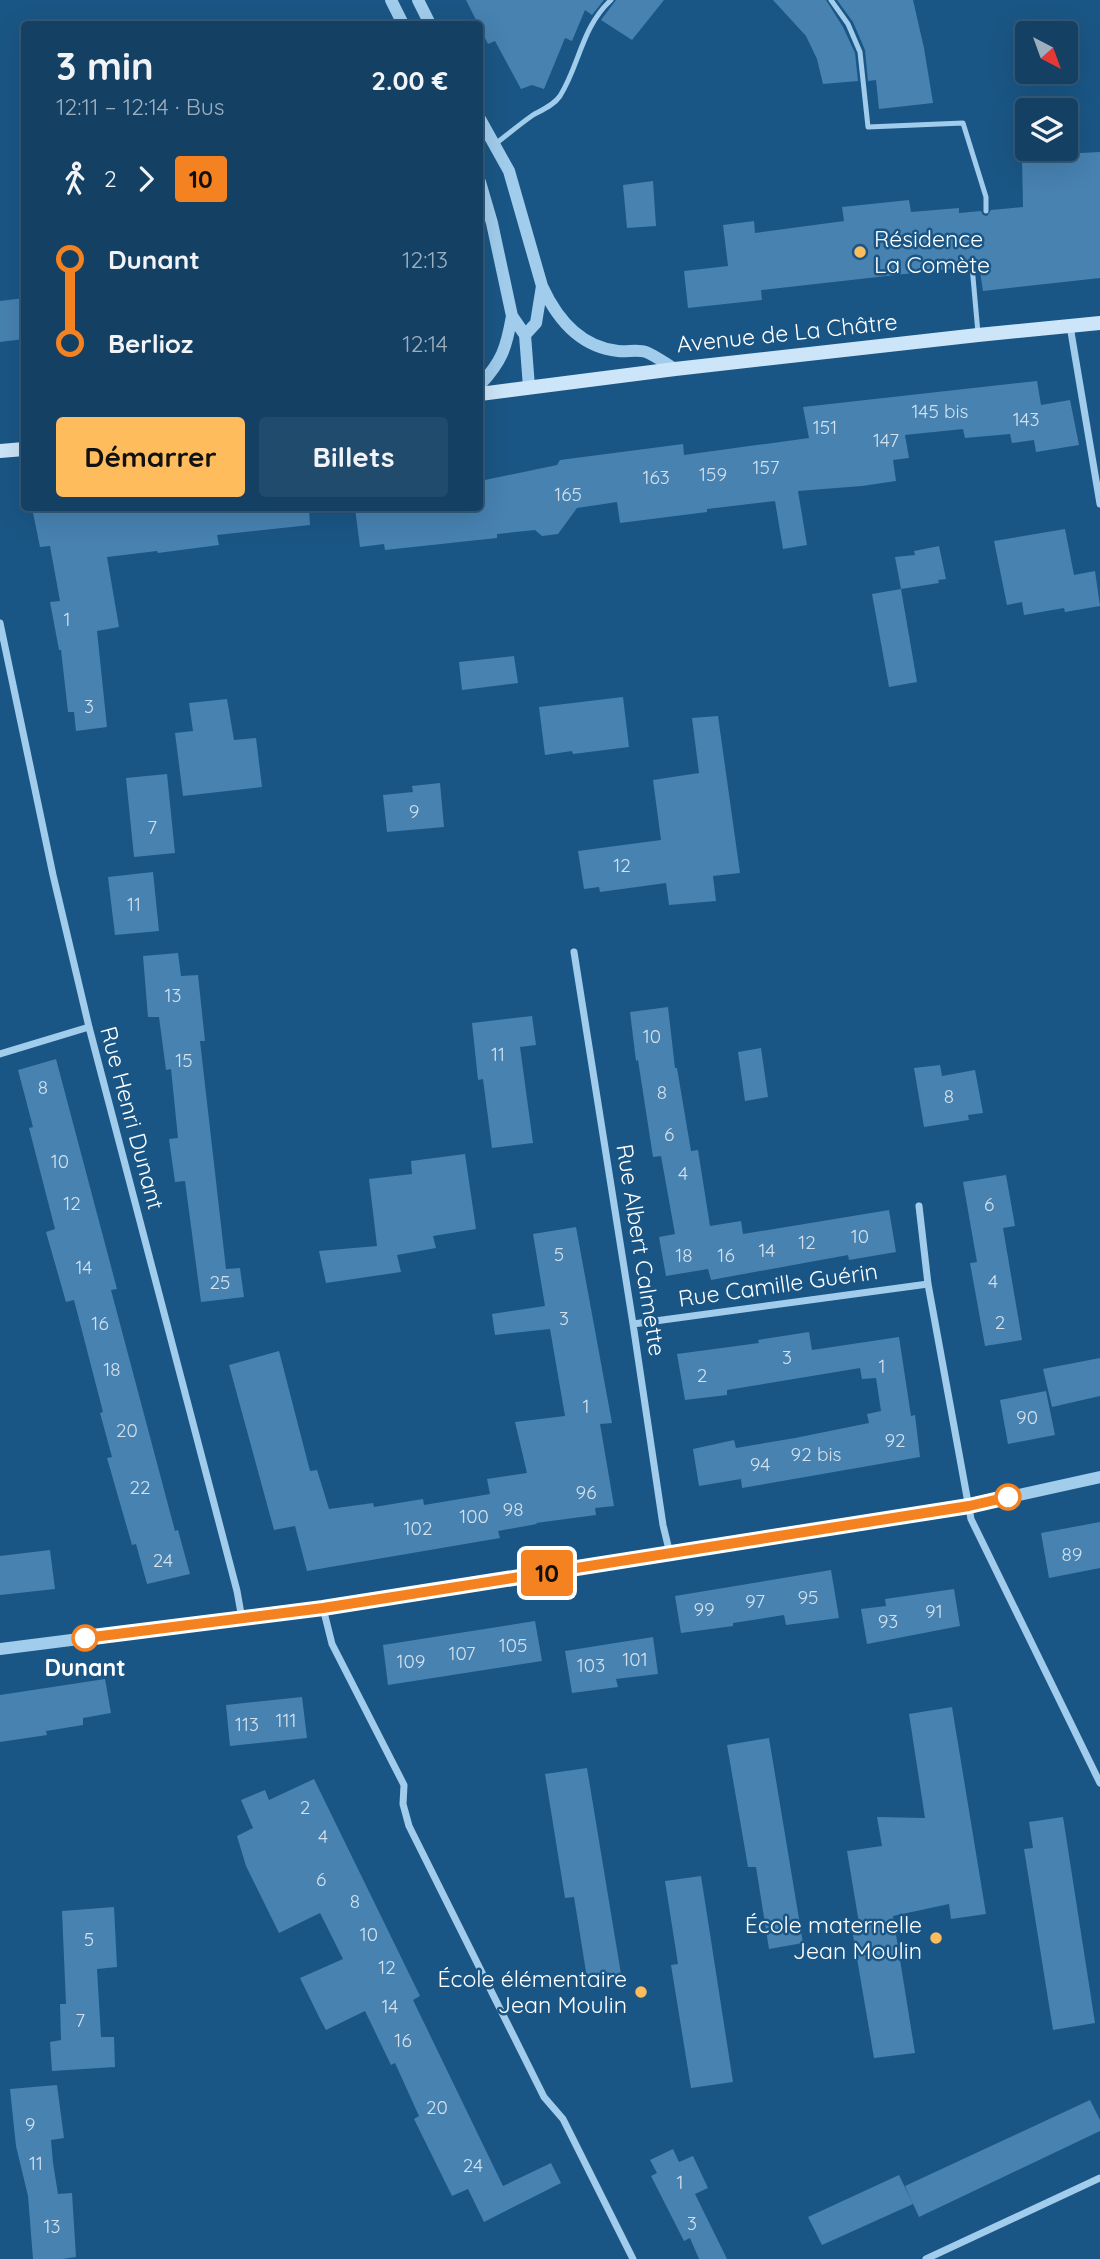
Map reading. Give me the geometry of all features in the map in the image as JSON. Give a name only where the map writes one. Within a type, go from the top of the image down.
[{"type":"main road","name":"Avenue de La Châtre","points":[[483,394],[676,369],[1100,323]]},
{"type":"main road","points":[[0,451],[21,449]]},
{"type":"street","points":[[391,0],[402,21]]},
{"type":"street","points":[[418,0],[428,21]]},
{"type":"street","points":[[483,125],[509,172],[542,286],[566,325],[593,346],[618,351],[645,352],[676,369]]},
{"type":"street","points":[[483,192],[512,317],[524,335],[529,387]]},
{"type":"street","points":[[524,335],[536,323],[542,286]]},
{"type":"street","points":[[483,382],[499,364],[512,317]]},
{"type":"street","points":[[1070,326],[1100,504]]},
{"type":"street","name":"Rue Henri Dunant","points":[[0,624],[53,874],[89,1027],[237,1591],[242,1619]]},
{"type":"street","name":"Rue Albert Calmette","points":[[575,952],[663,1525],[670,1554]]},
{"type":"street","points":[[0,1054],[89,1027]]},
{"type":"street","points":[[919,1206],[928,1284],[971,1519],[1100,1783]]},
{"type":"street","name":"Rue Camille Guérin","points":[[634,1324],[928,1284]]},
{"type":"street","points":[[0,1649],[323,1608],[670,1554],[969,1506],[1100,1477]]},
{"type":"street","points":[[323,1608],[332,1644],[404,1785],[403,1804],[410,1826],[544,2097],[563,2119],[633,2259]]},
{"type":"street","points":[[926,2259],[1100,2178]]},
{"type":"lane","points":[[494,146],[558,100],[571,75],[582,41],[611,0]]},
{"type":"lane","points":[[831,0],[848,24],[860,52],[868,127],[963,123],[986,197],[986,211]]},
{"type":"lane","points":[[972,266],[978,335]]},
{"type":"building","points":[[466,0],[604,0],[592,15],[585,10],[572,41],[565,38],[544,89],[532,85],[521,89],[495,41],[488,44],[483,34],[483,21],[476,21]]},
{"type":"building","points":[[616,0],[664,0],[632,40],[601,20]]},
{"type":"building","points":[[773,0],[826,0],[855,53],[858,81],[823,84],[817,59],[806,36]]},
{"type":"building","points":[[837,0],[913,0],[933,103],[879,109],[876,80],[868,81],[865,50],[853,22]]},
{"type":"building","points":[[1100,152],[1100,278],[983,291],[979,265],[972,261],[968,262],[967,267],[761,290],[762,300],[688,308],[684,271],[728,266],[723,225],[754,221],[755,233],[844,221],[842,207],[909,200],[911,212],[959,208],[959,213],[981,211],[987,216],[991,210],[1023,207],[1022,161],[1078,161],[1078,153]]},
{"type":"building","points":[[653,181],[656,226],[627,228],[623,185]]},
{"type":"building","points":[[21,298],[21,339],[0,342],[0,301]]},
{"type":"building","points":[[1037,381],[1041,405],[1070,400],[1079,445],[1036,452],[1034,440],[1012,443],[1010,434],[965,438],[963,429],[905,435],[909,458],[893,460],[896,481],[798,491],[807,545],[783,549],[775,501],[620,523],[617,502],[577,508],[558,534],[542,536],[535,530],[497,534],[497,538],[385,550],[384,544],[360,547],[355,511],[483,511],[483,480],[557,465],[560,460],[683,444],[684,455],[809,438],[803,407]]},
{"type":"building","points":[[33,511],[309,511],[310,525],[217,535],[219,545],[107,557],[119,627],[97,631],[107,727],[76,731],[74,712],[68,712],[61,650],[50,602],[60,601],[50,546],[40,547]]},
{"type":"building","points":[[1065,529],[1074,575],[1095,571],[1100,606],[1065,612],[1064,608],[1024,615],[1022,602],[1007,605],[994,541]]},
{"type":"building","points":[[939,546],[946,579],[938,580],[939,583],[901,589],[895,557],[915,555],[914,551]]},
{"type":"building","points":[[901,589],[917,682],[889,687],[872,594]]},
{"type":"building","points":[[514,656],[518,683],[462,690],[459,662]]},
{"type":"building","points":[[623,697],[629,747],[545,755],[539,707]]},
{"type":"building","points":[[227,699],[234,740],[256,738],[262,787],[183,796],[175,733],[193,731],[189,703]]},
{"type":"building","points":[[718,716],[740,873],[713,876],[716,901],[669,905],[666,883],[600,892],[599,887],[584,889],[578,851],[661,840],[653,780],[699,773],[692,718]]},
{"type":"building","points":[[167,774],[175,853],[134,857],[126,778]]},
{"type":"building","points":[[440,783],[444,827],[387,832],[383,795],[413,792],[412,786]]},
{"type":"building","points":[[153,872],[159,931],[115,935],[108,877]]},
{"type":"building","points":[[178,953],[181,976],[198,975],[205,1041],[200,1041],[226,1269],[240,1268],[244,1297],[201,1302],[185,1181],[175,1182],[169,1139],[178,1138],[171,1069],[166,1070],[159,1017],[148,1017],[143,956]]},
{"type":"building","points":[[668,1007],[675,1068],[691,1151],[698,1150],[710,1226],[741,1221],[743,1234],[889,1210],[896,1252],[849,1260],[848,1255],[711,1280],[708,1269],[666,1276],[659,1237],[675,1234],[661,1156],[653,1157],[630,1012]]},
{"type":"building","points":[[532,1016],[536,1045],[520,1047],[533,1143],[492,1148],[483,1079],[478,1080],[472,1023]]},
{"type":"building","points":[[761,1048],[768,1097],[745,1101],[738,1052]]},
{"type":"building","points":[[56,1059],[117,1289],[111,1290],[175,1531],[178,1530],[190,1574],[147,1584],[136,1544],[132,1545],[107,1458],[112,1457],[100,1413],[103,1412],[74,1300],[66,1302],[46,1232],[55,1229],[29,1128],[33,1127],[18,1070]]},
{"type":"building","points":[[940,1065],[942,1076],[975,1070],[983,1113],[968,1115],[969,1120],[924,1127],[914,1068]]},
{"type":"building","points":[[465,1154],[476,1229],[433,1236],[436,1248],[397,1255],[401,1272],[326,1283],[319,1251],[377,1246],[369,1179],[412,1174],[411,1161]]},
{"type":"building","points":[[1006,1175],[1015,1226],[1003,1228],[1022,1340],[985,1346],[970,1263],[977,1262],[963,1182]]},
{"type":"building","points":[[576,1227],[612,1423],[600,1424],[614,1506],[595,1508],[596,1515],[498,1531],[500,1538],[307,1571],[295,1526],[274,1530],[229,1365],[279,1351],[310,1471],[317,1470],[329,1509],[373,1503],[374,1507],[423,1499],[424,1505],[490,1494],[487,1479],[527,1473],[515,1422],[565,1416],[550,1329],[495,1335],[492,1314],[545,1306],[533,1234]]},
{"type":"building","points":[[809,1332],[812,1350],[899,1337],[911,1416],[915,1415],[920,1457],[742,1488],[741,1479],[699,1486],[693,1449],[734,1440],[736,1448],[795,1438],[869,1423],[867,1414],[881,1411],[876,1378],[862,1379],[860,1368],[727,1390],[727,1395],[685,1400],[677,1354],[759,1343],[758,1340]]},
{"type":"building","points":[[1100,1358],[1100,1396],[1052,1407],[1043,1369]]},
{"type":"building","points":[[1046,1391],[1055,1435],[1008,1444],[1000,1400]]},
{"type":"building","points":[[1100,1522],[1100,1568],[1049,1578],[1041,1533]]},
{"type":"building","points":[[50,1550],[55,1589],[0,1595],[0,1556]]},
{"type":"building","points":[[831,1570],[839,1618],[786,1625],[784,1615],[681,1633],[675,1596]]},
{"type":"building","points":[[954,1589],[960,1626],[867,1644],[861,1609],[886,1606],[885,1599]]},
{"type":"building","points":[[535,1621],[542,1661],[388,1685],[383,1645]]},
{"type":"building","points":[[653,1637],[658,1674],[616,1679],[618,1687],[572,1693],[565,1651]]},
{"type":"building","points":[[105,1679],[111,1713],[83,1718],[83,1725],[46,1731],[47,1735],[0,1742],[0,1695]]},
{"type":"building","points":[[302,1697],[307,1738],[230,1746],[226,1705]]},
{"type":"building","points":[[952,1707],[986,1914],[951,1919],[949,1904],[893,1916],[915,2053],[874,2058],[853,1935],[861,1935],[847,1851],[882,1846],[877,1817],[925,1818],[909,1714]]},
{"type":"building","points":[[769,1738],[803,1943],[769,1949],[756,1867],[748,1867],[727,1745]]},
{"type":"building","points":[[587,1768],[621,1974],[587,1978],[574,1897],[565,1898],[545,1774]]},
{"type":"building","points":[[314,1779],[420,1996],[413,2000],[503,2186],[551,2163],[561,2183],[484,2222],[468,2189],[452,2196],[414,2119],[419,2116],[395,2063],[391,2065],[365,2011],[326,2030],[320,2019],[300,1978],[343,1959],[320,1913],[279,1933],[246,1866],[237,1836],[253,1828],[241,1800],[265,1790],[269,1800]]},
{"type":"building","points":[[1063,1817],[1095,2023],[1053,2030],[1024,1849],[1033,1848],[1029,1822]]},
{"type":"building","points":[[701,1876],[733,2082],[691,2088],[671,1965],[678,1964],[665,1881]]},
{"type":"building","points":[[114,1907],[117,1967],[97,1969],[101,2037],[114,2037],[115,2067],[52,2071],[50,2042],[61,2040],[60,2004],[66,2004],[62,1911]]},
{"type":"building","points":[[57,2085],[64,2138],[51,2140],[53,2163],[58,2194],[72,2193],[76,2257],[33,2259],[28,2196],[16,2146],[10,2089]]},
{"type":"building","points":[[1090,2100],[1100,2120],[1100,2131],[919,2217],[905,2186]]},
{"type":"building","points":[[673,2149],[679,2162],[693,2156],[708,2188],[695,2194],[727,2259],[699,2259],[690,2238],[684,2241],[651,2176],[657,2173],[650,2160]]},
{"type":"building","points":[[899,2175],[913,2204],[822,2245],[808,2217]]},
{"type":"bus line","name":"10","points":[[85,1638],[323,1608],[969,1506],[1008,1497]]},
{"type":"place","name":"Résidence La Comète","points":[[860,252]]},
{"type":"place","name":"Dunant","points":[[85,1638]]},
{"type":"place","name":"École maternelle Jean Moulin","points":[[936,1938]]},
{"type":"place","name":"École élémentaire Jean Moulin","points":[[641,1992]]}]
